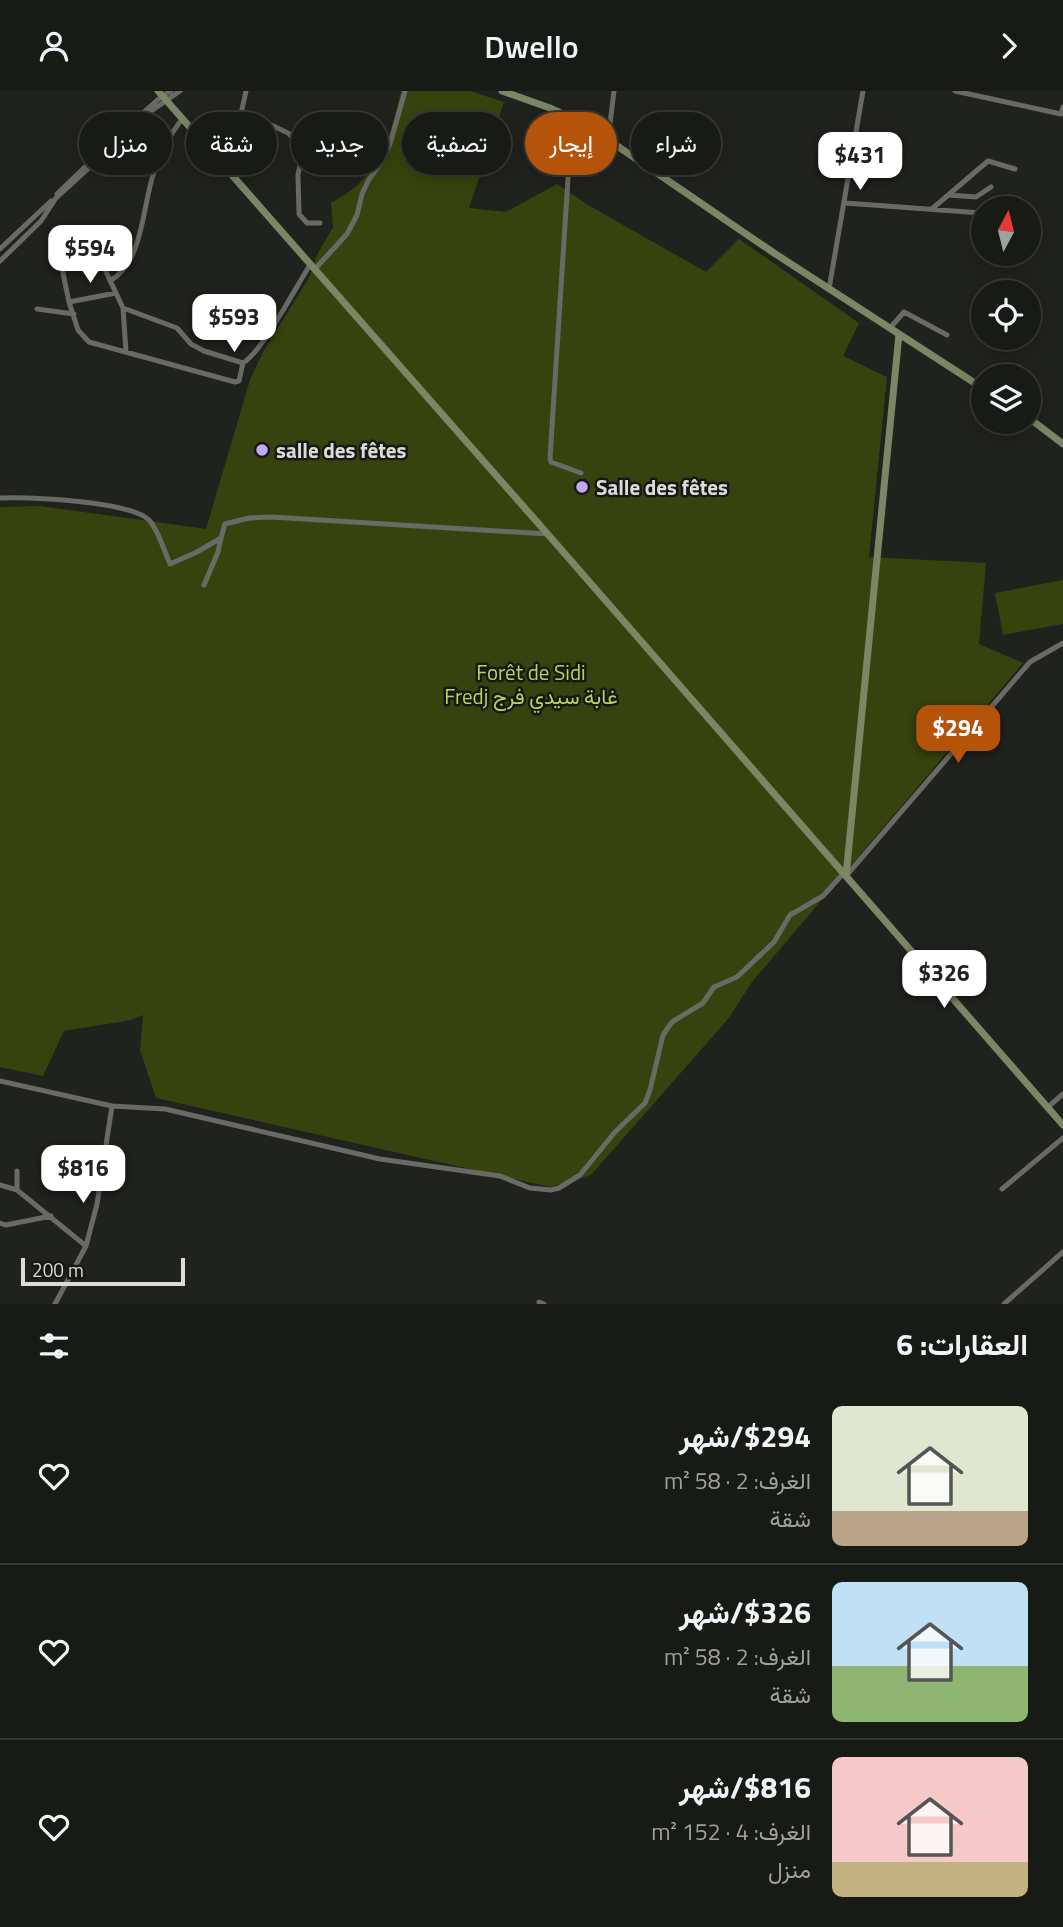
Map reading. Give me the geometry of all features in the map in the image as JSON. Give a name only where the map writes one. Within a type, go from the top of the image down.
[{"type":"main road","points":[[502,91],[558,112]]},
{"type":"main road","points":[[162,96],[1063,1125]]},
{"type":"main road","points":[[617,146],[971,381]]},
{"type":"main road","points":[[843,876],[899,334]]},
{"type":"main road","points":[[1041,427],[1063,443]]},
{"type":"street","points":[[146,112],[171,91]]},
{"type":"street","points":[[162,96],[180,91]]},
{"type":"street","points":[[246,91],[242,111],[288,133],[297,141],[302,154],[298,175],[298,211],[307,223],[320,223]]},
{"type":"street","points":[[123,309],[177,328],[191,344],[204,351],[243,363],[250,359],[312,267],[348,234],[368,181],[390,144],[405,91]]},
{"type":"street","points":[[611,112],[614,91]]},
{"type":"street","points":[[829,289],[863,91]]},
{"type":"street","points":[[956,91],[1061,114],[1063,107]]},
{"type":"street","points":[[110,281],[122,274],[130,257],[157,163],[165,142],[182,119]]},
{"type":"street","points":[[933,208],[988,161],[1015,169]]},
{"type":"street","points":[[0,249],[80,175]]},
{"type":"street","points":[[0,261],[41,221],[56,198],[80,175]]},
{"type":"street","points":[[568,175],[550,458],[551,462],[581,473]]},
{"type":"street","points":[[948,195],[976,197],[992,187]]},
{"type":"street","points":[[845,203],[971,212]]},
{"type":"street","points":[[126,352],[123,309],[101,261],[86,246],[61,235],[63,273],[69,302],[78,330],[89,342],[235,382],[239,381],[243,363]]},
{"type":"street","points":[[69,302],[116,293]]},
{"type":"street","points":[[37,309],[74,314]]},
{"type":"street","points":[[890,328],[904,312],[947,335]]},
{"type":"street","points":[[0,498],[22,497],[105,505],[141,514],[151,522],[170,564],[221,538]]},
{"type":"street","points":[[204,586],[218,552],[225,524],[249,518],[272,517],[548,534]]},
{"type":"street","points":[[0,1081],[112,1106],[165,1109],[380,1159],[500,1177],[541,1190],[559,1188],[580,1175],[615,1132],[645,1103],[663,1035],[672,1022],[703,1003],[714,987],[737,977],[774,942],[790,915],[823,896],[1030,662],[1063,643]]},
{"type":"street","points":[[1048,1107],[1063,1094]]},
{"type":"street","points":[[55,1304],[86,1246],[97,1204],[112,1106]]},
{"type":"street","points":[[1002,1189],[1063,1138]]},
{"type":"street","points":[[17,1171],[17,1190]]},
{"type":"street","points":[[0,1185],[17,1190],[86,1246]]},
{"type":"street","points":[[0,1223],[6,1225],[51,1216]]},
{"type":"street","points":[[1004,1304],[1063,1252]]},
{"type":"green space","name":"Forêt de Sidi Fredj غابة سيدي فرج","points":[[401,91],[470,91],[504,102],[501,112],[402,112],[402,175],[480,175],[469,208],[506,212],[557,184],[588,205],[706,272],[739,239],[859,323],[843,356],[887,377],[869,557],[986,563],[979,644],[1023,663],[752,982],[728,1019],[591,1175],[550,1187],[156,1098],[140,1050],[143,1015],[131,1020],[64,1031],[43,1076],[0,1067],[0,507],[40,506],[206,529],[250,380],[263,352],[310,276],[317,255],[333,227],[331,203],[348,193],[367,175],[388,175],[388,137]]},
{"type":"green space","points":[[1063,580],[1063,624],[1003,635],[995,593]]},
{"type":"place","name":"salle des fêtes","points":[[262,450]]},
{"type":"place","name":"Salle des fêtes","points":[[582,487]]}]
